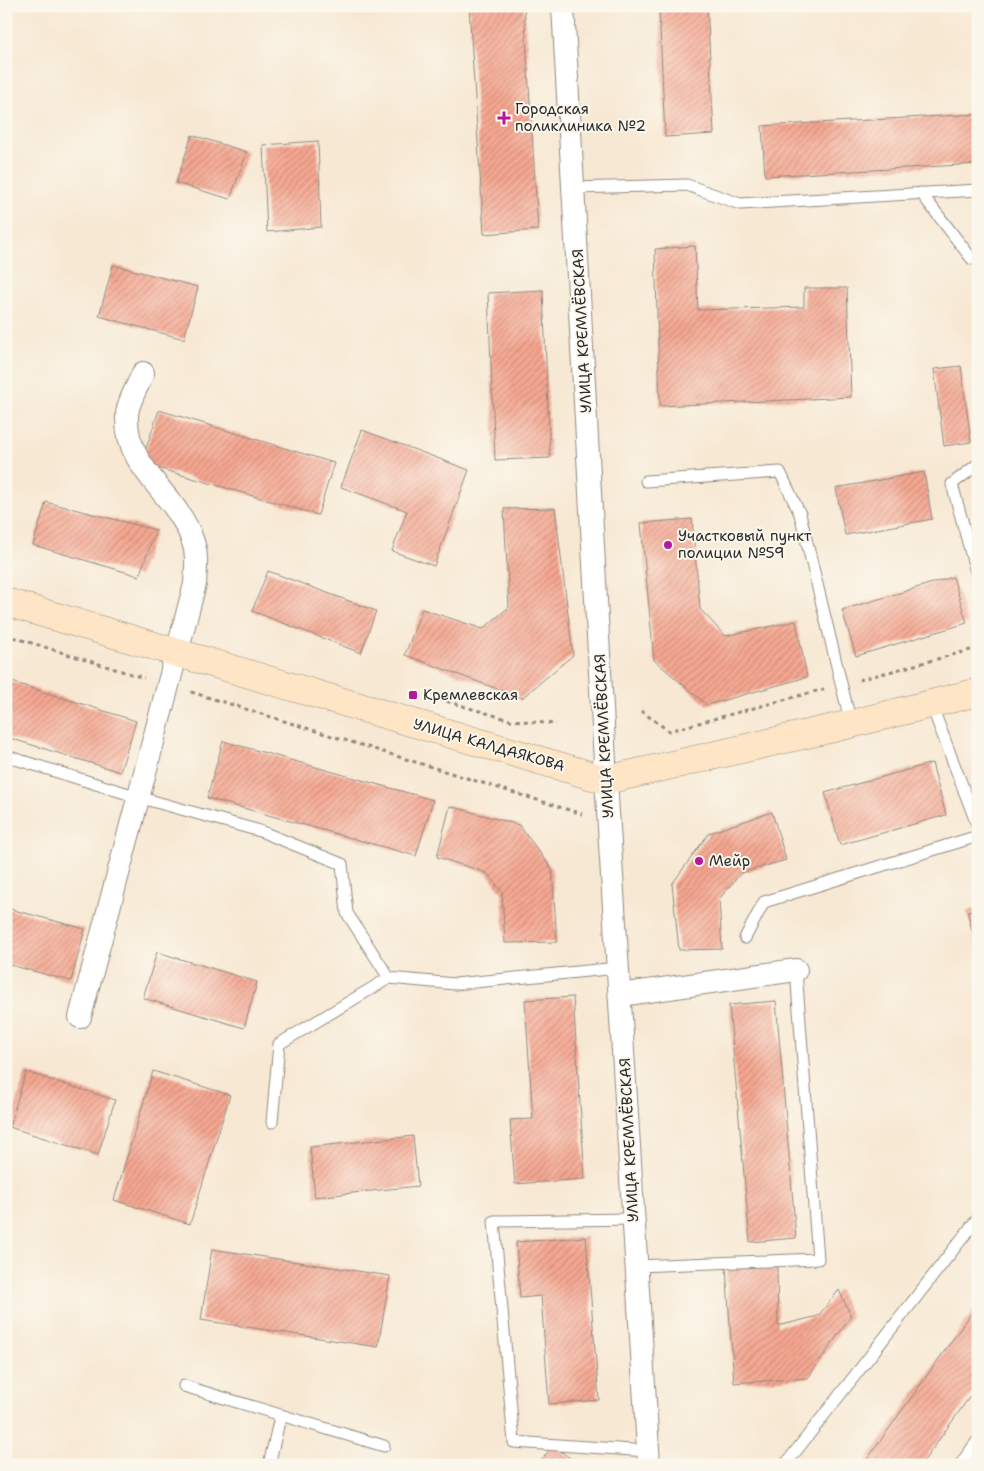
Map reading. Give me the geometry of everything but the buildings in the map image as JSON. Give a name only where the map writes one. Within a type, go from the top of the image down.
[{"type":"street","name":"УЛИЦА КРЕМЛЁВСКАЯ","points":[[563,6],[606,780],[648,1458]]},
{"type":"street","points":[[80,1017],[195,584],[196,554],[184,522],[136,459],[128,439],[127,414],[143,374]]},
{"type":"street","name":"УЛИЦА КАЛДАЯКОВА","points":[[6,602],[606,780],[851,724],[978,692]]},
{"type":"street","points":[[620,995],[796,970]]},
{"type":"lane","points":[[573,188],[687,185],[740,204],[978,190]]},
{"type":"lane","points":[[920,193],[972,259],[978,258]]},
{"type":"lane","points":[[978,464],[952,484],[978,579]]},
{"type":"lane","points":[[646,481],[780,472],[800,514],[851,724]]},
{"type":"lane","points":[[931,704],[978,827]]},
{"type":"lane","points":[[6,756],[138,797],[260,830],[342,864],[347,913],[389,978]]},
{"type":"lane","points":[[745,938],[764,902],[978,836]]},
{"type":"lane","points":[[272,1122],[279,1044],[389,978],[455,984],[618,968]]},
{"type":"lane","points":[[636,1266],[818,1259],[796,970]]},
{"type":"lane","points":[[785,1465],[978,1218]]},
{"type":"lane","points":[[633,1219],[494,1221],[514,1442],[648,1458]]},
{"type":"lane","points":[[184,1386],[384,1446]]},
{"type":"lane","points":[[269,1465],[280,1416]]},
{"type":"lane","points":[[960,1465],[978,1440]]},
{"type":"path","points":[[6,636],[582,812],[583,822]]},
{"type":"path","points":[[852,682],[978,648]]},
{"type":"path","points":[[641,712],[669,731],[833,687]]},
{"type":"place","name":"Городская поликлиника №2","points":[[504,118]]},
{"type":"place","name":"Участковый пункт полиции №59","points":[[668,545]]},
{"type":"place","name":"Кремлевская","points":[[413,695]]},
{"type":"place","name":"Мейр","points":[[699,861]]}]
